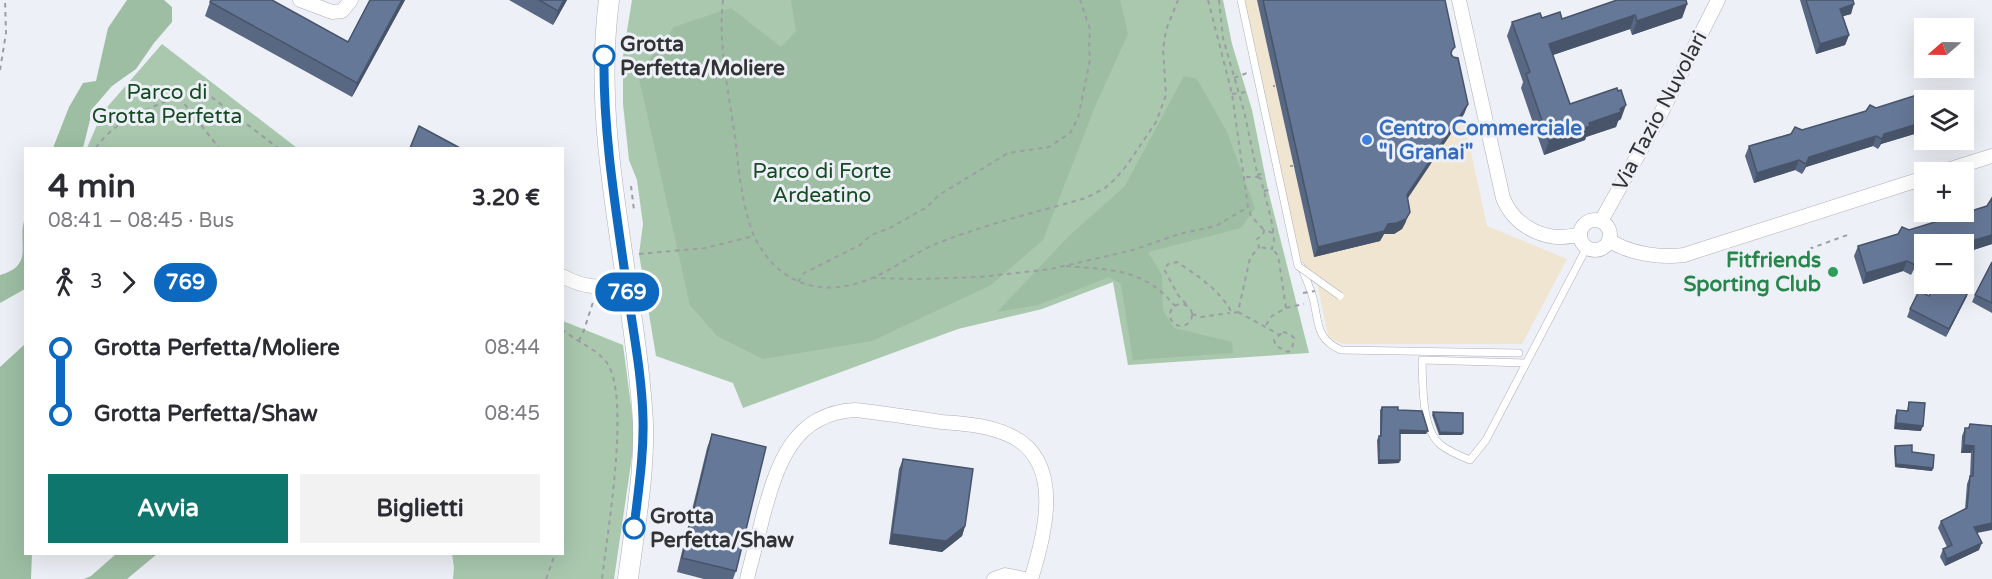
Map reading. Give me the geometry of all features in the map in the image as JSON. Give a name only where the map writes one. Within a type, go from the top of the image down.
[{"type":"street","points":[[300,0],[332,12],[342,11],[351,0]]},
{"type":"street","points":[[609,0],[604,56],[604,113],[611,180],[635,338],[643,419],[641,471],[628,579]]},
{"type":"street","points":[[1459,0],[1467,59],[1508,210],[1533,231],[1561,236],[1572,237],[1580,234],[1590,221],[1601,221],[1609,229],[1609,240],[1597,250],[1583,244],[1580,234]]},
{"type":"street","name":"Via Tazio Nuvolari","points":[[1601,221],[1657,121],[1718,0]]},
{"type":"street","points":[[1973,162],[1992,156]]},
{"type":"street","points":[[1609,240],[1643,253],[1684,255],[1914,181]]},
{"type":"street","points":[[564,277],[584,286],[627,286]]},
{"type":"street","points":[[747,579],[769,493],[789,446],[804,429],[817,420],[837,412],[855,410],[978,425],[1009,435],[1024,444],[1043,475],[1047,499],[1042,543],[1031,579]]},
{"type":"street","points":[[994,579],[1005,575],[1025,579]]},
{"type":"lane","points":[[1242,0],[1298,266],[1340,296]]},
{"type":"lane","points":[[1242,0],[1297,255],[1313,298],[1318,327],[1330,346],[1341,350],[1519,353]]},
{"type":"lane","points":[[1526,363],[1422,360],[1426,415],[1439,444],[1470,460],[1486,440],[1587,247]]},
{"type":"path","points":[[0,70],[6,33],[5,0]]},
{"type":"path","points":[[723,0],[724,49],[740,182],[754,236],[770,261],[784,275],[798,282],[816,287],[833,287],[871,278],[979,277],[1022,273],[1133,250],[1179,234],[1216,226],[1248,207]]},
{"type":"path","points":[[798,282],[804,273],[860,245],[871,235],[890,228],[927,207],[939,195],[982,167],[1008,153],[1049,147],[1070,133],[1078,118],[1090,60],[1090,30],[1080,0]]},
{"type":"path","points":[[871,278],[928,247],[952,237],[1086,198],[1105,188],[1115,179],[1156,122],[1166,95],[1163,49],[1166,30],[1178,0]]},
{"type":"path","points":[[1208,0],[1232,94],[1248,207],[1251,216],[1264,230],[1273,233]]},
{"type":"path","points":[[1220,0],[1223,38],[1254,155],[1257,176],[1261,179],[1274,228],[1272,249]]},
{"type":"path","points":[[1234,78],[1242,74]]},
{"type":"path","points":[[97,147],[111,131],[124,122],[195,90],[205,92],[277,147]]},
{"type":"path","points":[[1232,94],[1246,92]]},
{"type":"path","points":[[179,97],[218,147]]},
{"type":"path","points":[[1254,155],[1260,154]]},
{"type":"path","points":[[1245,177],[1263,173]]},
{"type":"path","points":[[1259,247],[1257,239],[1263,235],[1264,230]]},
{"type":"path","points":[[1809,249],[1850,234]]},
{"type":"path","points":[[633,255],[705,248],[754,236]]},
{"type":"path","points":[[1259,247],[1272,249],[1277,254],[1286,308]]},
{"type":"path","points":[[1238,312],[1250,258],[1259,247]]},
{"type":"path","points":[[1186,304],[1175,306],[1170,314],[1170,320],[1174,324],[1185,326],[1192,314],[1190,308],[1178,295],[1164,269],[1168,264],[1177,262],[1209,286],[1226,301],[1232,313]]},
{"type":"path","points":[[1064,266],[1118,271],[1145,279],[1160,289],[1175,306]]},
{"type":"path","points":[[579,341],[598,287]]},
{"type":"path","points":[[1303,293],[1321,290]]},
{"type":"path","points":[[1266,326],[1272,316],[1286,308],[1304,303]]},
{"type":"path","points":[[1192,314],[1201,317],[1238,312],[1280,335]]},
{"type":"path","points":[[564,330],[602,357],[613,377],[618,417],[614,476],[602,579]]},
{"type":"path","points":[[1283,332],[1290,333],[1294,338],[1293,349],[1288,352],[1276,346],[1274,340],[1280,335],[1283,332]]},
{"type":"path","points":[[546,579],[555,555]]},
{"type":"shaded area","points":[[1238,0],[1438,0],[1487,226],[1567,259],[1522,344],[1343,344],[1328,335],[1317,283],[1295,269]]},
{"type":"green space","points":[[127,0],[164,0],[172,7],[172,22],[136,69],[112,86],[93,108],[83,147],[53,147],[69,107],[83,83],[96,81],[108,28]]},
{"type":"green space","name":"Parco di Forte Ardeatino","points":[[632,0],[1223,0],[1232,44],[1252,110],[1268,190],[1309,353],[1128,365],[1113,282],[1042,309],[958,329],[743,408],[733,383],[656,356],[639,254],[643,224],[637,180],[629,160],[623,104],[623,56]]},
{"type":"green space","points":[[791,0],[1120,0],[1128,34],[1096,104],[1043,240],[991,285],[872,341],[763,359],[717,336],[690,305],[638,74],[674,27],[731,8],[781,47],[796,31]]},
{"type":"green space","name":"Parco di Grotta Perfetta","points":[[162,44],[296,147],[87,147],[102,113]]},
{"type":"green space","points":[[1184,76],[1197,79],[1227,132],[1255,208],[1241,228],[1148,252],[1162,275],[1163,310],[1174,328],[1232,342],[1233,353],[1133,360],[1121,284],[1109,277],[1038,305],[997,312],[1069,236],[1125,186]]},
{"type":"green space","points":[[24,222],[24,290],[0,303],[0,275],[11,271],[21,259]]},
{"type":"green space","points":[[564,321],[623,345],[635,436],[614,579],[453,579],[452,555],[564,555]]},
{"type":"green space","points":[[24,345],[24,555],[32,555],[31,579],[0,579],[0,367]]},
{"type":"green space","points":[[115,555],[156,555],[127,579],[84,579],[91,576]]},
{"type":"building","points":[[211,0],[272,0],[348,42],[370,0],[402,0],[357,83],[210,2]]},
{"type":"building","points":[[539,0],[564,0],[558,11]]},
{"type":"building","name":"Centro Commerciale \"I Granai\"","points":[[1263,0],[1445,0],[1455,47],[1451,54],[1458,58],[1468,104],[1407,195],[1410,212],[1406,219],[1388,224],[1384,231],[1318,247]]},
{"type":"building","points":[[1617,0],[1686,0],[1687,4],[1637,21],[1635,15],[1549,44],[1570,104],[1617,88],[1618,91],[1621,90],[1626,105],[1620,109],[1621,112],[1549,141],[1526,74],[1530,72],[1512,22],[1540,13],[1542,18],[1560,12],[1562,19]]},
{"type":"building","points":[[1806,0],[1853,0],[1854,4],[1840,9],[1849,35],[1820,44]]},
{"type":"building","points":[[1914,96],[1914,125],[1884,134],[1882,139],[1876,136],[1809,157],[1806,164],[1799,160],[1757,173],[1749,146],[1791,134],[1795,127],[1802,130],[1866,111],[1870,105],[1876,108]]},
{"type":"building","points":[[419,126],[458,147],[410,147]]},
{"type":"building","points":[[1992,198],[1992,235],[1974,240],[1974,234],[1914,234],[1914,264],[1907,261],[1866,273],[1858,246],[1898,234],[1902,227],[1909,230],[1935,222],[1974,222],[1974,210],[1987,206]]},
{"type":"building","points":[[1992,262],[1992,303],[1975,295]]},
{"type":"building","points":[[1918,294],[1929,296],[1930,294],[1967,294],[1949,329],[1910,309]]},
{"type":"building","points":[[1909,402],[1925,403],[1923,426],[1896,423],[1897,410],[1908,411]]},
{"type":"building","points":[[1382,407],[1422,411],[1428,431],[1400,430],[1400,460],[1379,460]]},
{"type":"building","points":[[1433,412],[1463,413],[1463,433],[1440,432]]},
{"type":"building","points":[[1970,424],[1992,426],[1992,523],[1974,527],[1982,543],[1947,559],[1943,549],[1952,545],[1941,521],[1967,508],[1970,476],[1973,476],[1974,446],[1964,445],[1965,428],[1969,428]]},
{"type":"building","points":[[712,434],[766,447],[736,571],[682,558]]},
{"type":"building","points":[[1912,445],[1912,452],[1934,455],[1933,468],[1896,464],[1895,446]]},
{"type":"building","points":[[903,459],[973,469],[965,526],[946,541],[892,534]]},
{"type":"bus line","name":"769","points":[[604,56],[607,148],[635,338],[643,419],[643,448],[634,528]]},
{"type":"place","name":"Grotta Perfetta/Moliere","points":[[604,56]]},
{"type":"place","name":"Centro Commerciale \"I Granai\"","points":[[1367,140]]},
{"type":"place","name":"Fitfriends Sporting Club","points":[[1833,272]]},
{"type":"place","name":"Grotta Perfetta/Shaw","points":[[634,528]]}]
